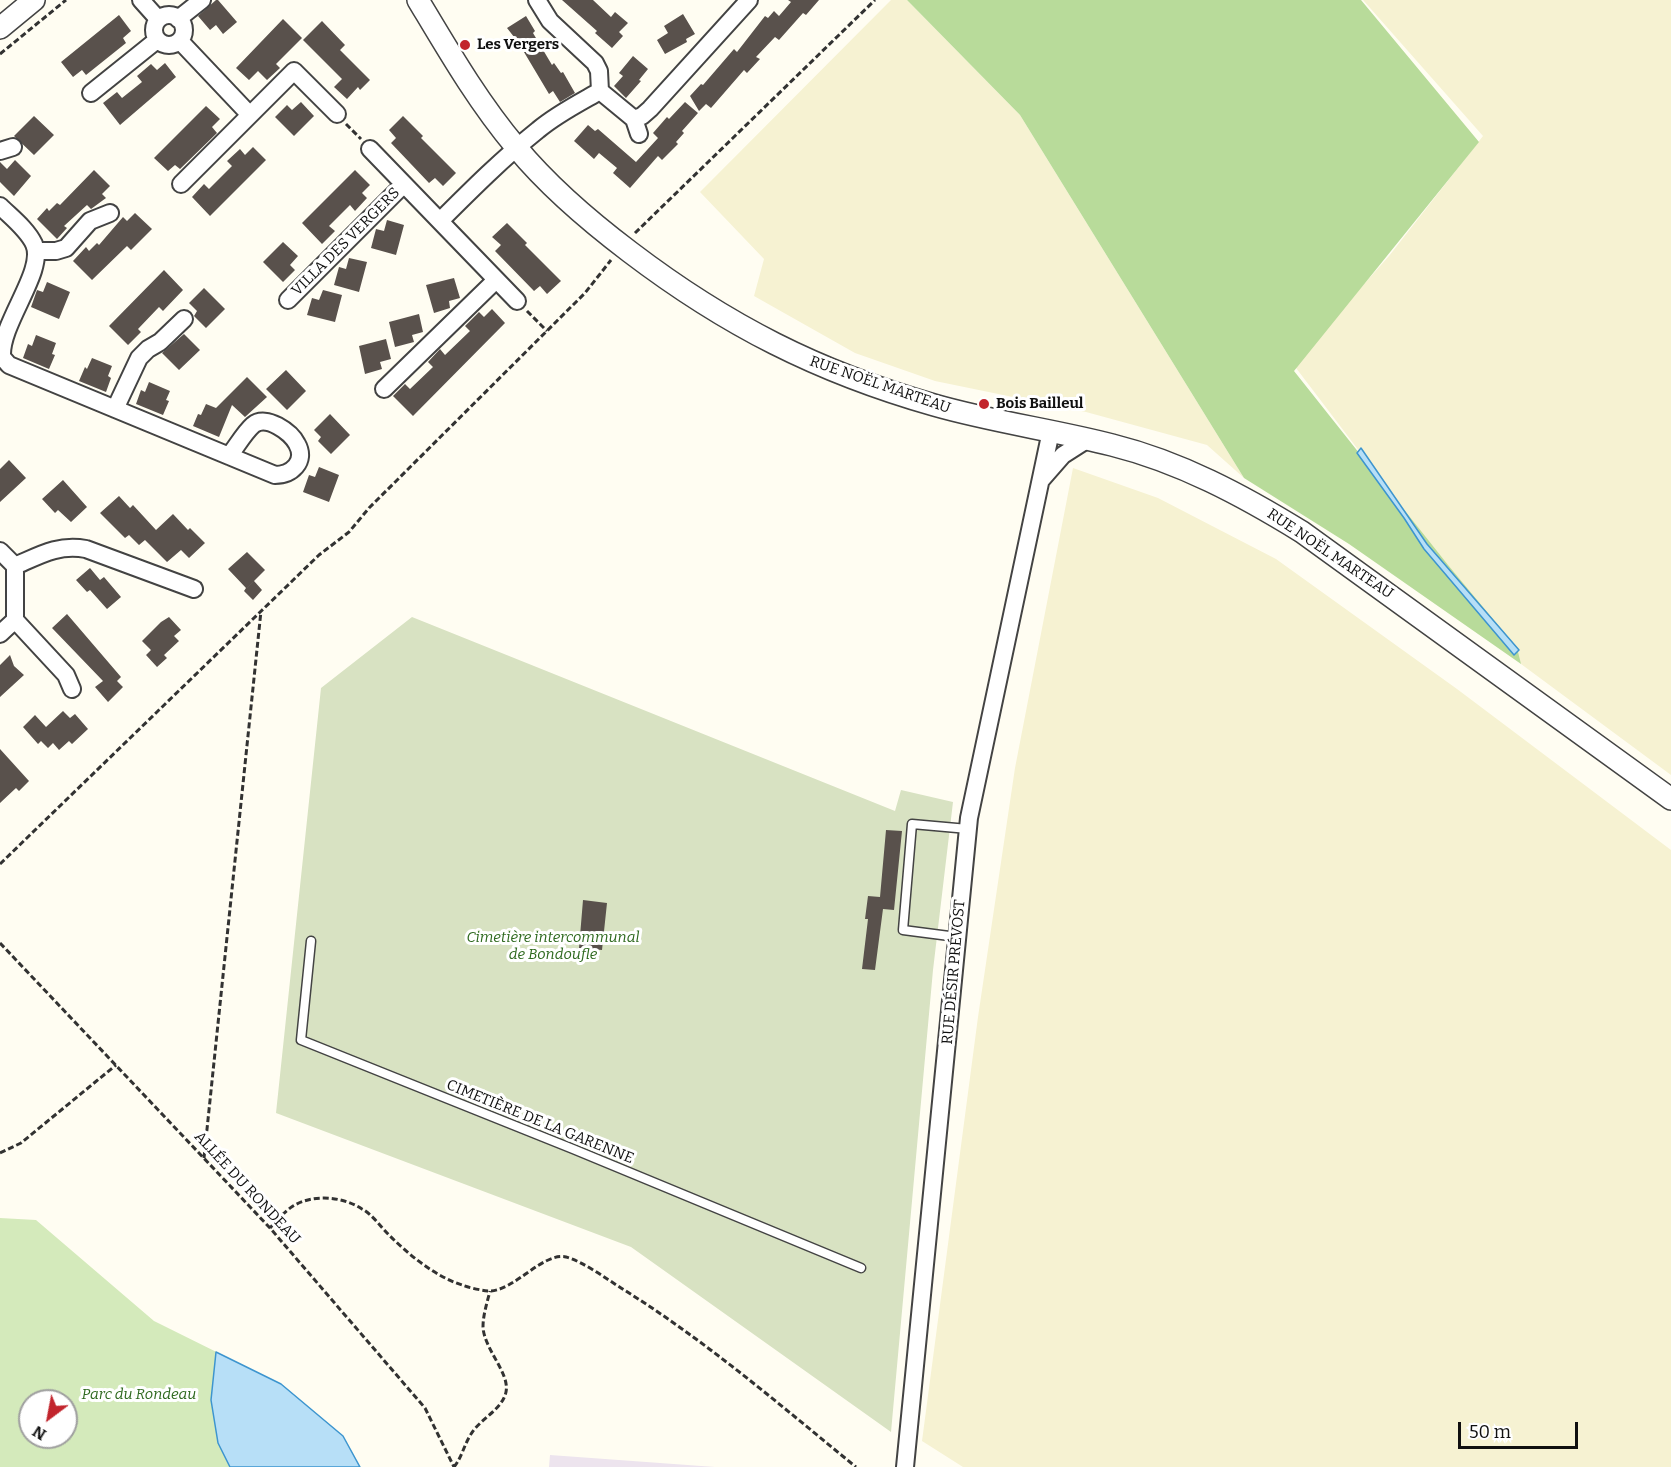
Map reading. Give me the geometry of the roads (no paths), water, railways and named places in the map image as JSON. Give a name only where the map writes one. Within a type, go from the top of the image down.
[{"type":"street","points":[[0,28],[34,0]]},
{"type":"street","points":[[141,0],[158,19]]},
{"type":"street","points":[[178,19],[201,0]]},
{"type":"street","name":"RUE NOËL MARTEAU","points":[[418,0],[454,60],[516,148],[552,186],[622,246],[674,285],[723,317],[815,364],[935,406],[1114,445],[1203,478],[1247,498],[1302,532],[1671,799]]},
{"type":"street","points":[[537,0],[550,21],[595,63],[599,71],[600,91],[637,126],[642,116],[749,0]]},
{"type":"street","points":[[169,15],[178,19],[184,27],[180,41],[167,46],[157,40],[154,28],[158,19],[169,15]]},
{"type":"street","points":[[91,93],[157,40]]},
{"type":"street","points":[[180,41],[250,115]]},
{"type":"street","points":[[181,184],[294,71],[337,114]]},
{"type":"street","points":[[440,221],[495,166],[539,129],[600,91]]},
{"type":"street","name":"VILLA DES VERGERS","points":[[370,149],[517,301]]},
{"type":"street","name":"VILLA DES VERGERS","points":[[288,300],[403,185]]},
{"type":"street","points":[[0,206],[27,234],[36,251],[33,268],[2,339],[2,357],[9,365],[230,456]]},
{"type":"street","points":[[36,251],[56,251],[66,248],[90,221],[110,213]]},
{"type":"street","points":[[384,389],[496,280]]},
{"type":"street","points":[[115,409],[138,358],[160,342],[184,319]]},
{"type":"street","name":"RUE DÉSIR PRÉVOST","points":[[905,1467],[968,829],[999,667],[1051,431]]},
{"type":"street","name":"RUE DÉSIR PRÉVOST","points":[[1040,482],[1059,459],[1088,439]]},
{"type":"street","points":[[15,566],[60,547],[72,546],[195,589]]},
{"type":"street","points":[[0,551],[15,566],[15,620],[66,675],[72,689]]},
{"type":"street","points":[[0,634],[15,620]]},
{"type":"lane","points":[[957,937],[903,930],[912,824],[968,829]]},
{"type":"lane","name":"CIMETIÈRE DE LA GARENNE","points":[[311,941],[301,1040],[861,1268]]},
{"type":"water","points":[[1361,448],[1427,544],[1519,650],[1514,655],[1424,549],[1357,453]]},
{"type":"water","points":[[216,1352],[281,1384],[343,1436],[360,1467],[230,1467],[218,1443],[211,1400]]},
{"type":"place","name":"Les Vergers","points":[[465,45]]},
{"type":"place","name":"Bois Bailleul","points":[[984,404]]},
{"type":"park label","name":"Cimetière intercommunal de Bondoufle","points":[[553,946]]},
{"type":"park label","name":"Parc du Rondeau","points":[[139,1395]]}]
